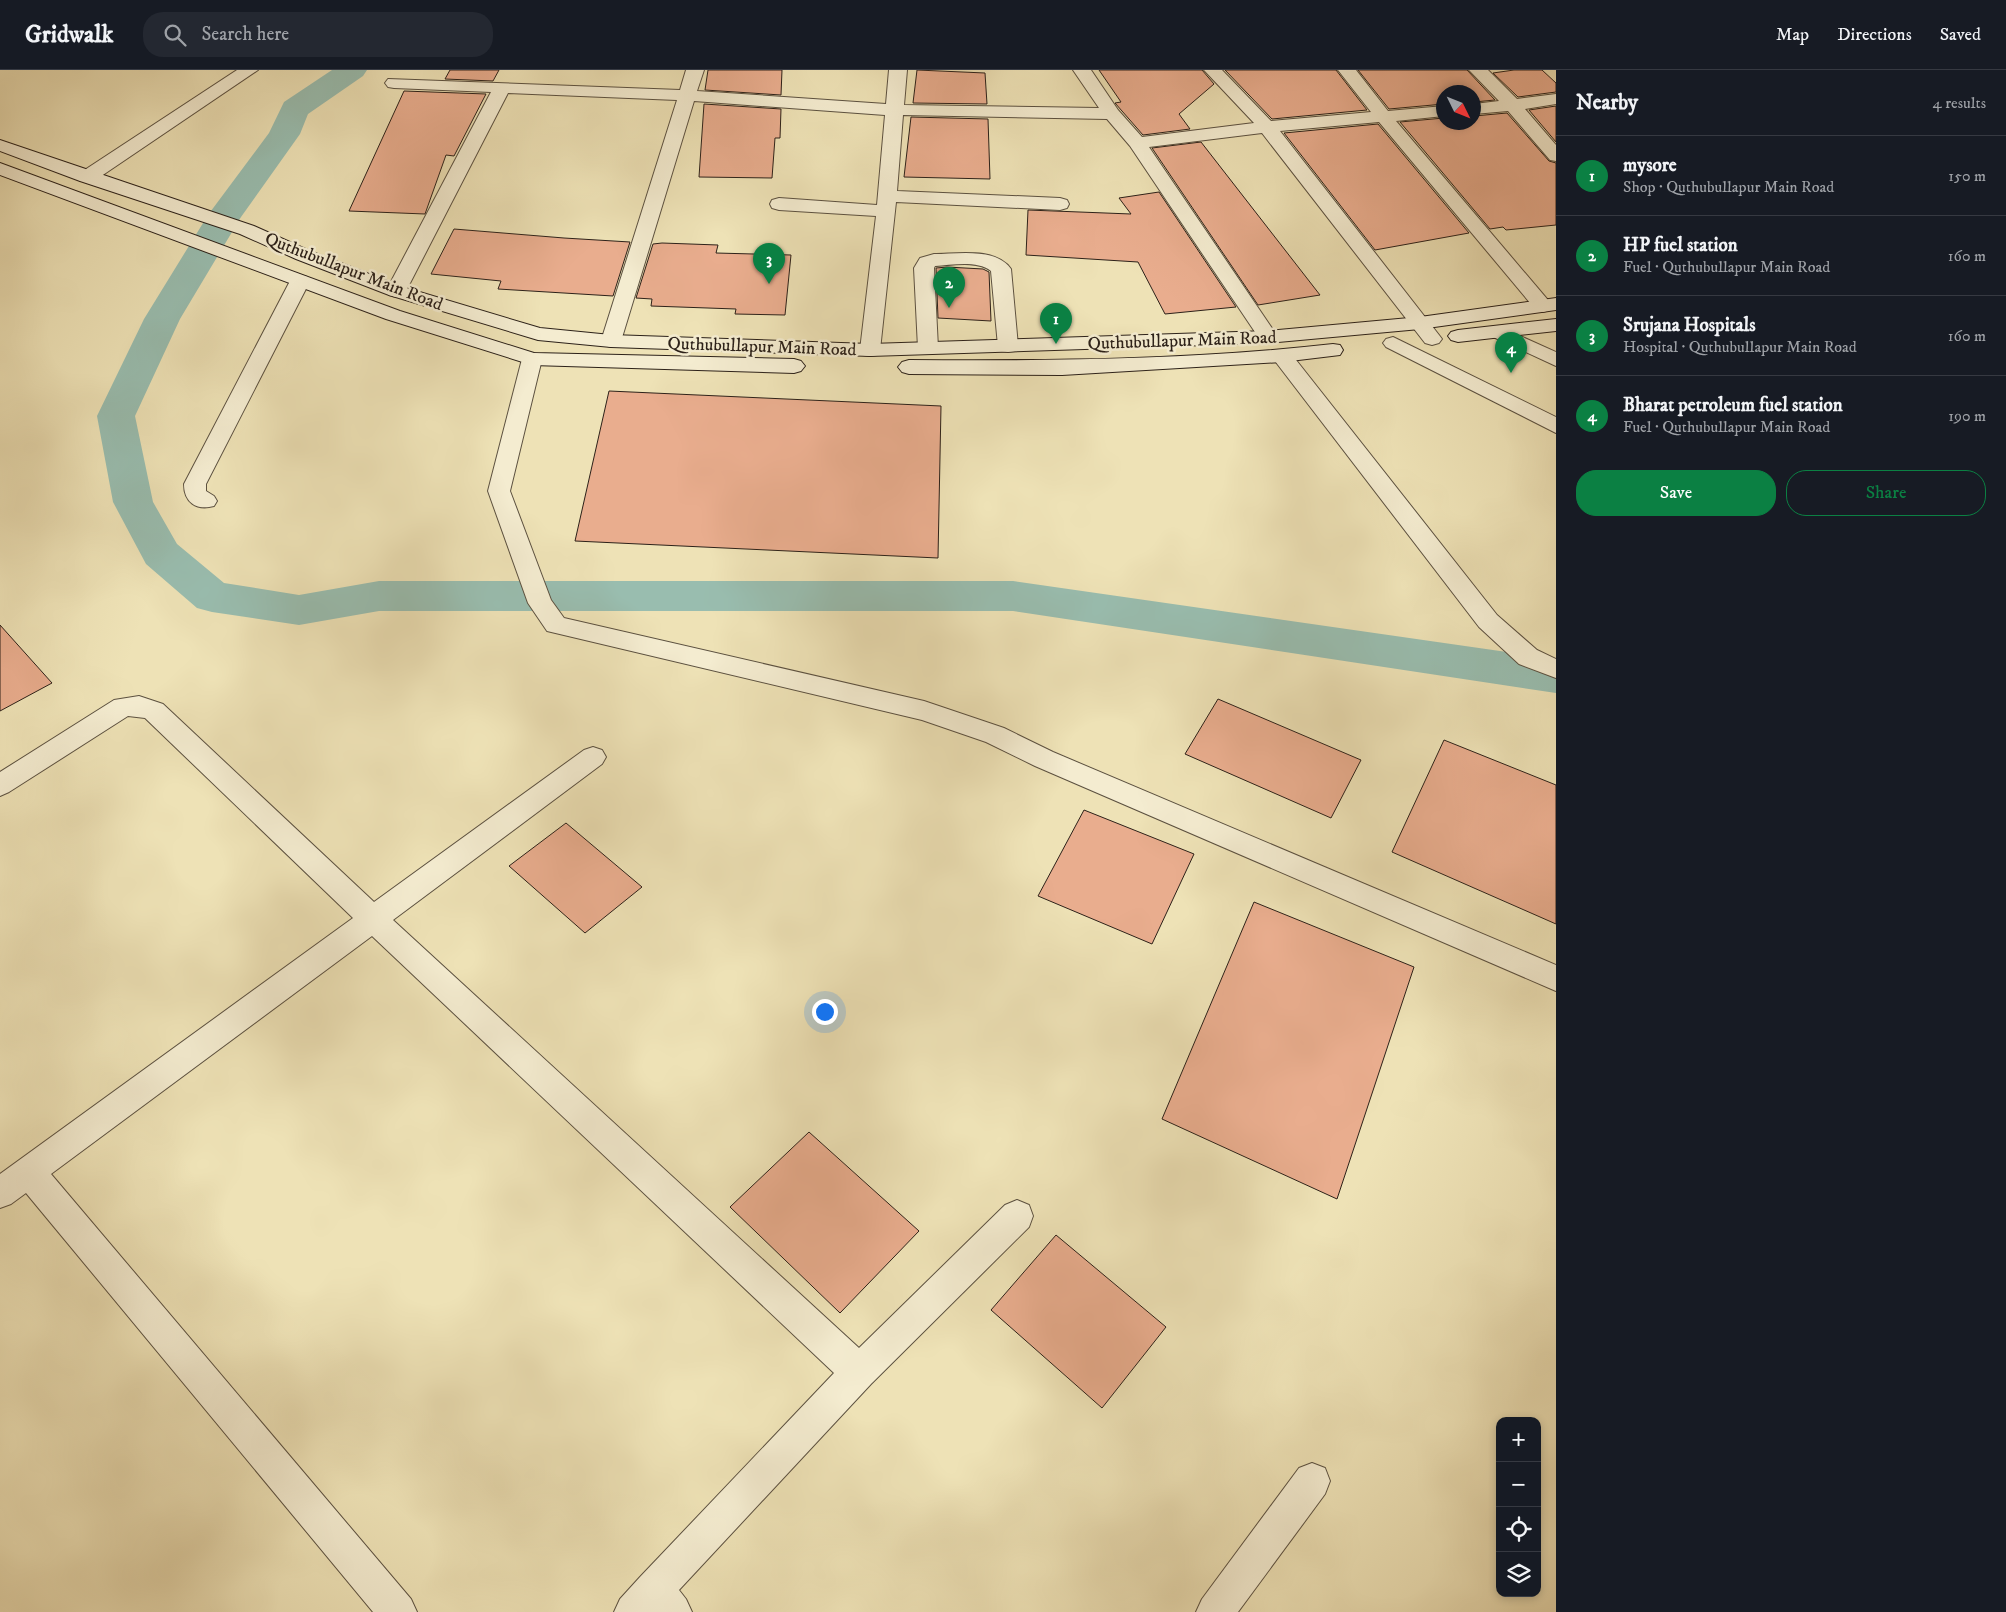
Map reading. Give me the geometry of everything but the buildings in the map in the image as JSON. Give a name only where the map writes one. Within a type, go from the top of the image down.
[{"type":"street","points":[[87,177],[249,70]]},
{"type":"street","points":[[396,291],[517,70]]},
{"type":"street","points":[[611,341],[695,70]]},
{"type":"street","points":[[870,350],[887,203],[898,70]]},
{"type":"street","points":[[1082,70],[1112,114],[1137,143],[1268,337]]},
{"type":"street","points":[[1213,70],[1267,127],[1426,331]]},
{"type":"street","points":[[1347,70],[1383,116],[1550,305]]},
{"type":"street","points":[[1478,70],[1513,105],[1556,156]]},
{"type":"street","points":[[394,83],[687,95],[895,110],[1112,114]]},
{"type":"street","points":[[1481,107],[1556,100]]},
{"type":"street","points":[[1137,143],[1267,127],[1436,112]]},
{"type":"street","name":"Quthubullapur Main Road","points":[[0,145],[130,192],[247,230],[303,255],[396,291],[538,334],[611,341],[870,350],[1426,331],[1498,332],[1556,326]]},
{"type":"street","name":"Quthubullapur Main Road","points":[[0,169],[107,211],[393,316],[532,359],[694,365],[1062,368],[1282,356],[1393,344],[1426,331],[1550,305]]},
{"type":"street","points":[[107,211],[130,192]]},
{"type":"street","points":[[779,204],[1060,204]]},
{"type":"street","points":[[206,501],[194,494],[195,484],[303,255]]},
{"type":"street","points":[[928,348],[924,268],[927,262],[934,260],[987,261],[996,264],[1001,269],[1008,346]]},
{"type":"street","points":[[1498,332],[1556,360]]},
{"type":"street","points":[[1393,344],[1556,426]]},
{"type":"street","points":[[1282,356],[1488,621],[1528,658],[1556,669]]},
{"type":"street","points":[[532,359],[499,491],[513,524],[540,603],[556,625],[924,711],[995,735],[1044,759],[1556,978]]},
{"type":"street","points":[[0,785],[122,707],[139,706],[154,711],[374,920],[860,1372]]},
{"type":"street","points":[[0,1193],[374,920],[593,757]]},
{"type":"street","points":[[29,1172],[398,1612]]},
{"type":"street","points":[[653,1605],[860,1372],[1017,1216]]},
{"type":"street","points":[[1215,1612],[1312,1481]]},
{"type":"waterway","points":[[352,70],[295,109],[284,134],[225,215],[162,319],[116,416],[133,502],[161,554],[212,597],[299,610],[379,596],[1013,596],[1556,676]]},
{"type":"place","name":"Srujana Hospitals","points":[[769,284]]},
{"type":"place","name":"HP fuel station","points":[[949,308]]},
{"type":"place","name":"mysore","points":[[1056,344]]},
{"type":"place","name":"Bharat petroleum fuel station","points":[[1511,373]]}]
